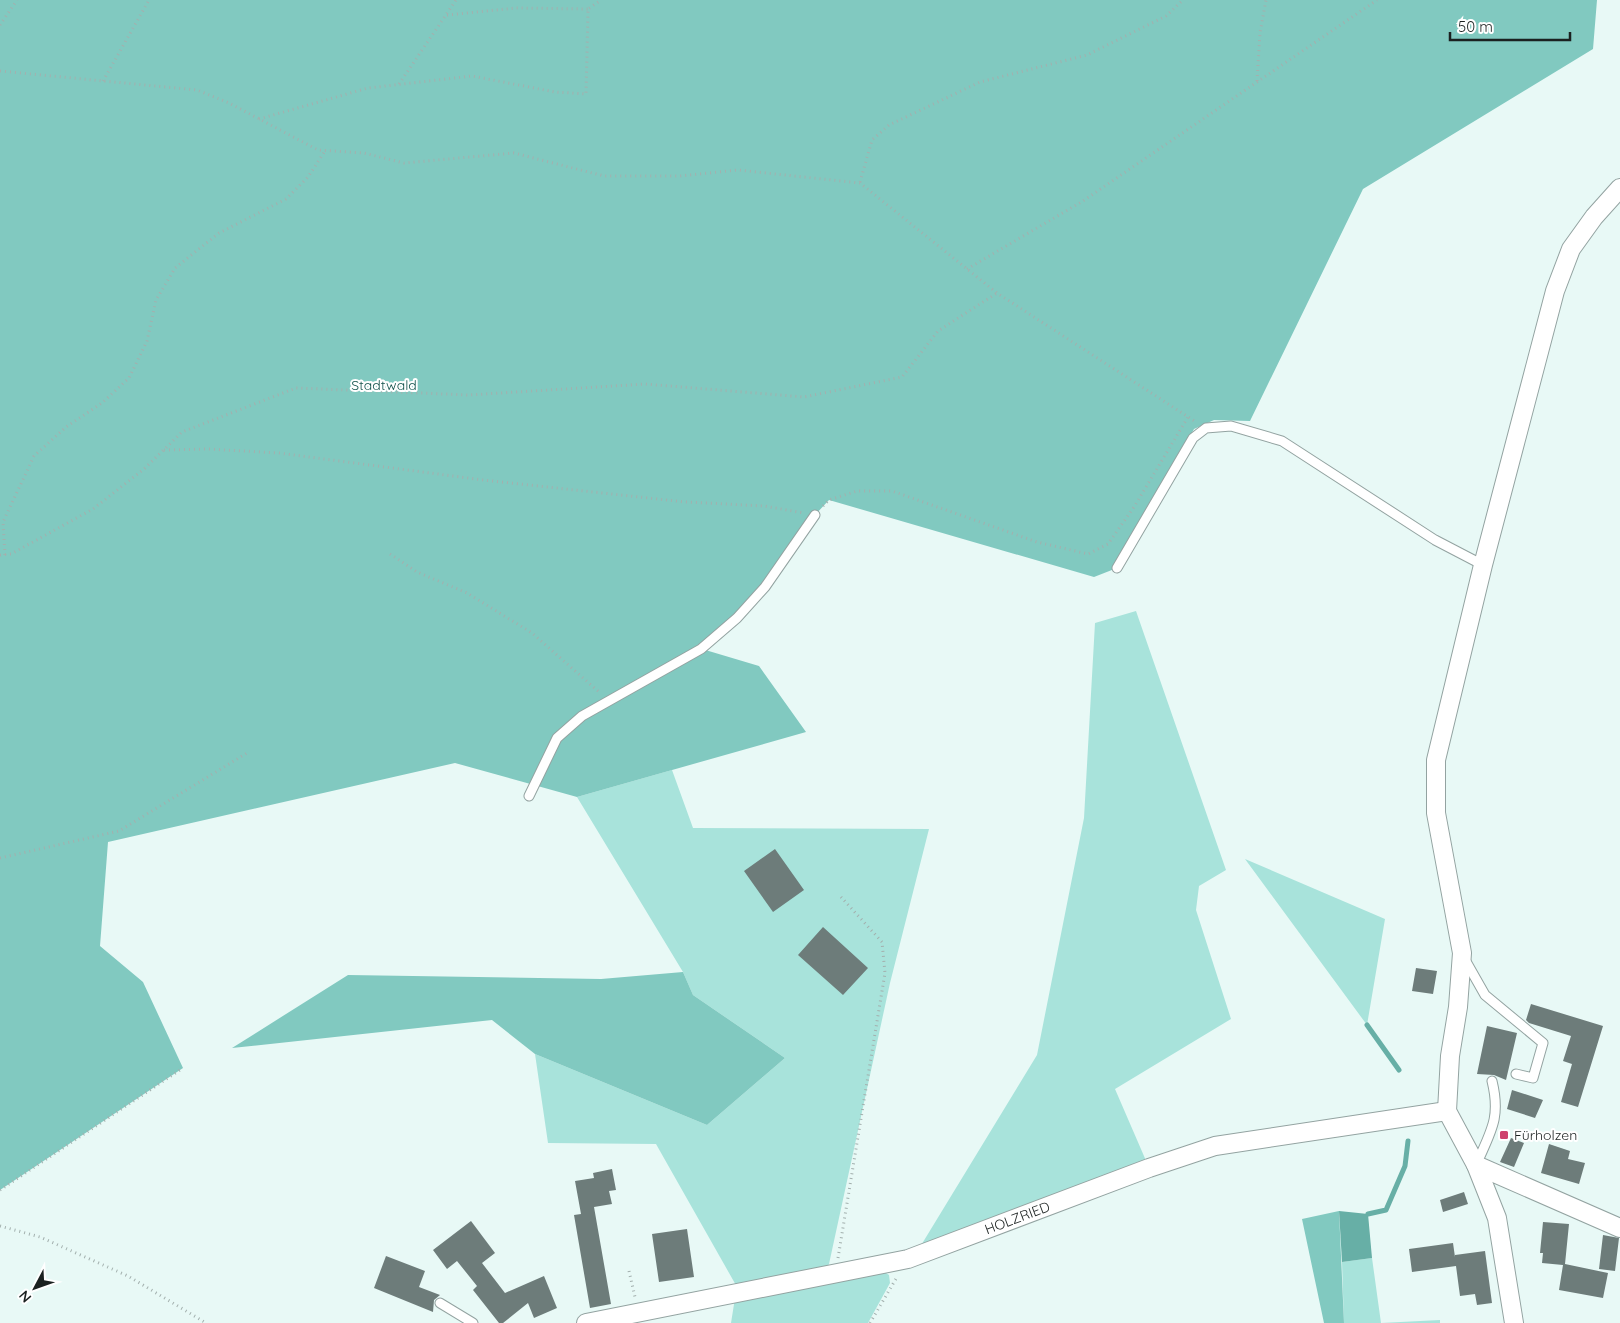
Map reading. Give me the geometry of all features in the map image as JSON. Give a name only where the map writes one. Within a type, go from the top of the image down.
[{"type":"street","points":[[1514,1323],[1497,1218],[1476,1165],[1447,1111],[1450,1056],[1458,1007],[1462,953],[1436,813],[1436,760],[1483,565],[1555,291],[1571,249],[1594,217],[1620,188]]},
{"type":"street","name":"HOLZRIED","points":[[586,1323],[908,1259],[1149,1168],[1215,1146],[1447,1111]]},
{"type":"street","points":[[1476,1165],[1620,1228]]},
{"type":"lane","points":[[1117,568],[1192,438],[1206,428],[1232,426],[1282,441],[1435,540],[1483,565]]},
{"type":"lane","points":[[530,796],[557,738],[582,716],[701,649],[737,618],[765,587],[815,515]]},
{"type":"lane","points":[[1462,953],[1485,995],[1543,1043],[1533,1078],[1516,1074]]},
{"type":"lane","points":[[1476,1165],[1495,1123],[1497,1101],[1492,1081]]},
{"type":"lane","points":[[440,1304],[473,1323]]},
{"type":"path","points":[[0,25],[17,0]]},
{"type":"path","points":[[103,81],[149,0]]},
{"type":"path","points":[[399,84],[448,15],[456,0]]},
{"type":"path","points":[[448,15],[516,8],[588,9],[601,0]]},
{"type":"path","points":[[860,182],[872,140],[889,125],[980,82],[1087,55],[1166,16],[1183,0]]},
{"type":"path","points":[[1257,82],[1260,33],[1266,0]]},
{"type":"path","points":[[967,269],[1083,201],[1377,0]]},
{"type":"path","points":[[258,119],[368,88],[472,76],[555,92],[586,94],[588,9]]},
{"type":"path","points":[[0,71],[197,90],[229,103],[318,150],[364,153],[404,163],[514,153],[604,176],[680,176],[738,170],[860,182],[997,293],[1206,428]]},
{"type":"path","points":[[5,555],[3,522],[34,456],[66,427],[102,403],[128,378],[147,341],[156,300],[175,268],[219,233],[286,199],[308,178],[326,151]]},
{"type":"path","points":[[0,555],[11,554],[93,509],[144,469],[182,432],[296,388],[468,395],[645,384],[804,397],[902,377],[938,331],[997,293]]},
{"type":"path","points":[[164,450],[208,449],[279,453],[483,480],[685,502],[764,506],[815,515],[829,500],[857,491],[892,491],[1037,542],[1088,554],[1108,544],[1134,508],[1188,417]]},
{"type":"path","points":[[390,554],[417,572],[467,593],[532,633],[609,701]]},
{"type":"path","points":[[0,858],[119,831],[248,753]]},
{"type":"path","points":[[836,1274],[885,973],[882,942],[841,897]]},
{"type":"path","points":[[0,1190],[184,1068]]},
{"type":"path","points":[[0,1226],[40,1237],[128,1276],[206,1323]]},
{"type":"path","points":[[870,1323],[908,1259]]},
{"type":"path","points":[[629,1271],[639,1312]]},
{"type":"shaded area","points":[[1136,611],[1226,870],[1199,886],[1196,910],[1231,1019],[1115,1089],[1147,1163],[920,1247],[1037,1055],[1084,818],[1095,623]]},
{"type":"shaded area","points":[[672,770],[693,828],[929,829],[890,983],[829,1264],[825,1270],[737,1287],[656,1144],[548,1143],[535,1054],[707,1125],[785,1058],[693,995],[683,972],[577,797]]},
{"type":"shaded area","points":[[1245,859],[1385,919],[1367,1025]]},
{"type":"shaded area","points":[[1339,1211],[1368,1214],[1372,1258],[1342,1262]]},
{"type":"shaded area","points":[[1372,1258],[1381,1323],[1344,1323],[1342,1262]]},
{"type":"shaded area","points":[[883,1271],[889,1275],[890,1283],[868,1323],[731,1323],[735,1298]]},
{"type":"shaded area","points":[[1440,1320],[1440,1323],[1381,1323]]},
{"type":"green space","name":"Stadtwald","points":[[0,0],[1597,0],[1593,49],[1363,189],[1250,421],[1214,420],[1194,429],[1117,568],[1094,577],[829,500],[815,515],[765,587],[702,649],[759,666],[806,732],[577,797],[455,763],[108,842],[100,946],[143,982],[183,1068],[0,1190]]},
{"type":"green space","points":[[683,972],[693,995],[785,1058],[707,1125],[535,1054],[492,1020],[232,1048],[348,975],[601,979]]},
{"type":"green space","points":[[1339,1211],[1344,1323],[1324,1323],[1302,1219]]},
{"type":"building","points":[[775,849],[804,890],[773,912],[744,871]]},
{"type":"building","points":[[823,927],[868,968],[843,995],[798,955]]},
{"type":"building","points":[[1416,968],[1437,971],[1433,994],[1412,991]]},
{"type":"building","points":[[1531,1004],[1603,1026],[1578,1107],[1561,1102],[1572,1064],[1563,1061],[1571,1036],[1529,1023],[1526,1020]]},
{"type":"building","points":[[1487,1026],[1517,1033],[1506,1080],[1494,1075],[1477,1074]]},
{"type":"building","points":[[1512,1090],[1543,1100],[1535,1118],[1507,1109]]},
{"type":"building","points":[[1511,1138],[1524,1143],[1514,1167],[1500,1162]]},
{"type":"building","points":[[1549,1144],[1570,1151],[1568,1159],[1585,1163],[1579,1184],[1541,1173]]},
{"type":"building","points":[[612,1169],[616,1190],[609,1191],[612,1204],[594,1207],[611,1304],[590,1308],[574,1215],[581,1214],[575,1181],[594,1178],[593,1173]]},
{"type":"building","points":[[1464,1192],[1468,1204],[1443,1212],[1440,1200]]},
{"type":"building","points":[[471,1221],[495,1253],[482,1263],[505,1293],[544,1276],[557,1308],[534,1318],[528,1303],[503,1323],[499,1323],[473,1290],[477,1286],[457,1261],[447,1269],[433,1250]]},
{"type":"building","points":[[1543,1222],[1569,1224],[1565,1264],[1608,1273],[1603,1298],[1559,1290],[1563,1265],[1542,1263],[1543,1253],[1540,1253]]},
{"type":"building","points":[[687,1229],[694,1277],[659,1282],[652,1234]]},
{"type":"building","points":[[1603,1235],[1619,1238],[1615,1271],[1599,1269]]},
{"type":"building","points":[[1453,1243],[1455,1257],[1455,1255],[1485,1251],[1492,1303],[1477,1305],[1475,1294],[1460,1296],[1456,1266],[1412,1272],[1409,1249]]},
{"type":"building","points":[[386,1256],[425,1271],[419,1287],[440,1295],[434,1300],[433,1312],[374,1288]]},
{"type":"waterway","points":[[1367,1025],[1399,1070]]},
{"type":"waterway","points":[[1368,1214],[1386,1210],[1405,1166],[1408,1141]]},
{"type":"place","name":"Fürholzen","points":[[1504,1135]]}]
